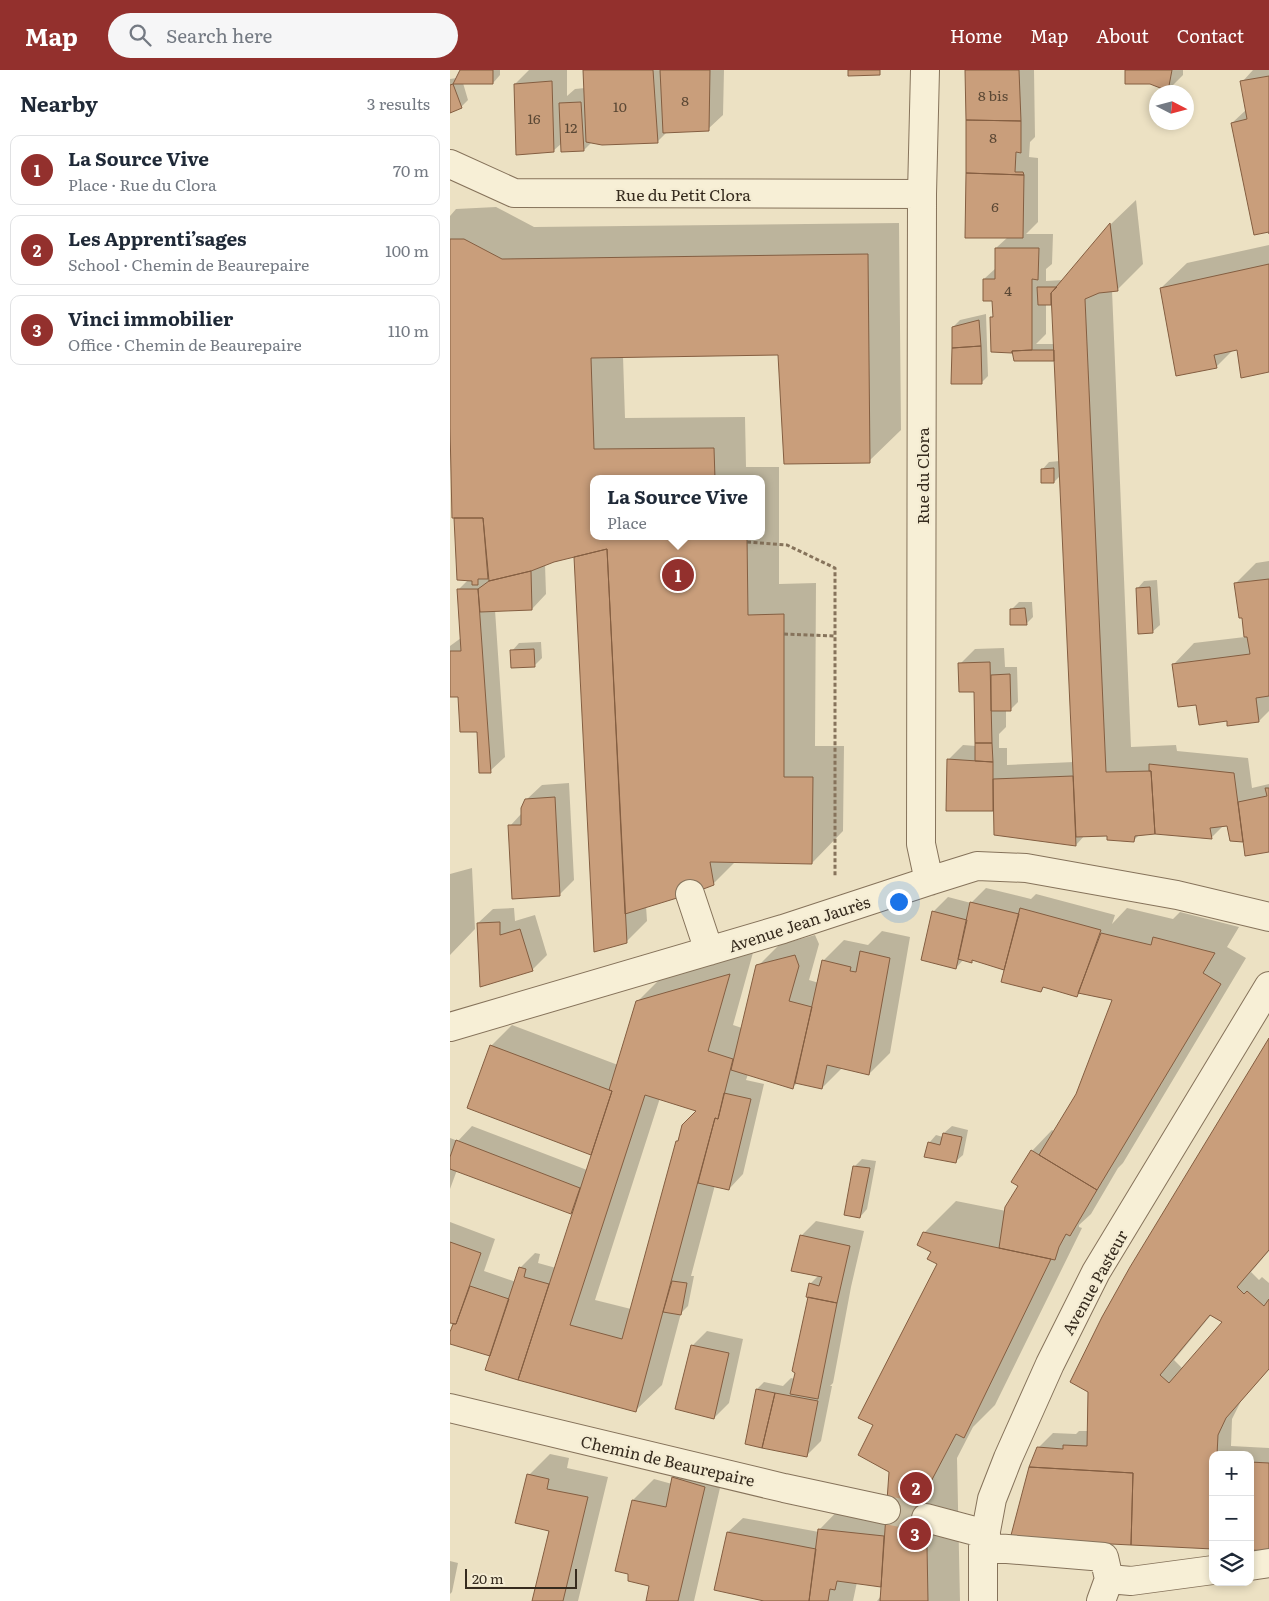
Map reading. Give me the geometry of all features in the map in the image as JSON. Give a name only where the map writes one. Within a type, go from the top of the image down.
[{"type":"street","name":"Rue du Clora","points":[[925,70],[922,194],[921,844],[929,881]]},
{"type":"street","name":"Rue du Petit Clora","points":[[450,164],[514,193],[922,194]]},
{"type":"street","name":"Avenue Jean Jaurès","points":[[450,1027],[783,929],[977,866],[1026,868],[1178,895],[1269,917]]},
{"type":"street","points":[[690,894],[709,951]]},
{"type":"street","name":"Avenue Pasteur","points":[[983,1601],[984,1541],[992,1499],[1050,1364],[1096,1272],[1269,986]]},
{"type":"street","name":"Chemin de Beaurepaire","points":[[450,1408],[784,1488],[886,1510]]},
{"type":"street","points":[[926,1518],[984,1541],[1104,1557],[1105,1590],[1131,1581],[1209,1571]]},
{"type":"street","points":[[1254,1565],[1269,1563]]},
{"type":"path","points":[[747,542],[787,545],[835,568],[835,885]]},
{"type":"path","points":[[784,634],[835,636]]},
{"type":"building","points":[[460,70],[493,70],[493,84],[453,84]]},
{"type":"building","points":[[583,70],[653,70],[658,143],[602,145],[586,142]]},
{"type":"building","points":[[660,70],[710,70],[709,131],[663,133]]},
{"type":"building","points":[[848,70],[880,70],[880,75],[848,76]]},
{"type":"building","points":[[965,70],[1019,70],[1021,121],[966,120]]},
{"type":"building","points":[[1125,70],[1172,70],[1169,85],[1125,84]]},
{"type":"building","points":[[1269,76],[1269,232],[1254,235],[1231,123],[1247,119],[1240,81]]},
{"type":"building","points":[[552,81],[554,152],[516,155],[514,84]]},
{"type":"building","points":[[453,84],[462,108],[450,113],[450,85]]},
{"type":"building","points":[[581,102],[584,151],[561,152],[559,103]]},
{"type":"building","points":[[966,120],[1021,121],[1021,153],[1016,152],[1015,172],[1023,172],[1024,175],[966,173]]},
{"type":"building","points":[[966,173],[1024,175],[1023,238],[965,238]]},
{"type":"building","points":[[1110,223],[1118,291],[1099,293],[1085,299],[1106,772],[1151,771],[1155,834],[1135,836],[1134,842],[1107,840],[1107,836],[1076,837],[1051,293]]},
{"type":"building","points":[[450,239],[464,239],[502,259],[868,254],[870,463],[784,464],[778,355],[591,358],[594,449],[714,448],[715,475],[590,475],[590,540],[747,540],[748,615],[784,614],[784,777],[813,777],[812,864],[710,862],[714,885],[625,914],[607,549],[489,581],[483,518],[452,518]]},
{"type":"building","points":[[995,248],[1039,248],[1038,280],[1032,279],[1032,350],[1012,351],[1012,353],[991,352],[990,317],[993,317],[992,301],[983,301],[983,279],[995,279]]},
{"type":"building","points":[[1269,264],[1269,372],[1241,378],[1237,350],[1214,355],[1217,368],[1176,376],[1160,288]]},
{"type":"building","points":[[1037,287],[1057,287],[1051,293],[1051,305],[1038,305]]},
{"type":"building","points":[[979,320],[981,346],[952,348],[952,327]]},
{"type":"building","points":[[981,346],[982,384],[951,384],[952,348]]},
{"type":"building","points":[[1054,350],[1054,361],[1014,361],[1012,351]]},
{"type":"building","points":[[1054,468],[1054,483],[1041,483],[1041,469]]},
{"type":"building","points":[[454,518],[483,518],[488,579],[478,579],[478,585],[472,585],[472,581],[457,580]]},
{"type":"building","points":[[607,549],[627,943],[594,952],[574,557]]},
{"type":"building","points":[[531,571],[532,610],[480,612],[478,589],[489,581]]},
{"type":"building","points":[[1269,579],[1269,696],[1256,698],[1259,722],[1227,726],[1227,721],[1199,725],[1196,705],[1178,707],[1172,664],[1250,654],[1247,637],[1244,637],[1242,618],[1239,618],[1234,583]]},
{"type":"building","points":[[1150,587],[1153,633],[1138,634],[1136,588]]},
{"type":"building","points":[[457,589],[478,589],[491,773],[479,773],[477,732],[460,732],[458,697],[450,697],[450,651],[461,651]]},
{"type":"building","points":[[1025,608],[1027,625],[1010,625],[1010,609]]},
{"type":"building","points":[[534,649],[535,667],[511,668],[510,650]]},
{"type":"building","points":[[990,662],[992,743],[975,743],[974,692],[959,692],[958,663]]},
{"type":"building","points":[[1010,674],[1011,711],[991,711],[991,675]]},
{"type":"building","points":[[975,743],[992,743],[993,762],[975,761]]},
{"type":"building","points":[[947,759],[993,762],[993,811],[946,811]]},
{"type":"building","points":[[1149,764],[1234,773],[1243,842],[1230,841],[1227,826],[1210,828],[1212,839],[1155,834]]},
{"type":"building","points":[[1073,776],[1076,846],[994,835],[993,779]]},
{"type":"building","points":[[1265,788],[1269,788],[1269,852],[1245,856],[1238,802],[1267,796]]},
{"type":"building","points":[[555,797],[560,896],[512,899],[508,825],[521,825],[521,808],[525,799]]},
{"type":"building","points":[[970,902],[1019,914],[1004,970],[972,960],[972,963],[958,959]]},
{"type":"building","points":[[1020,908],[1101,930],[1077,997],[1043,987],[1041,992],[1001,982]]},
{"type":"building","points":[[932,911],[967,920],[956,969],[921,960]]},
{"type":"building","points":[[500,922],[500,935],[520,929],[533,971],[480,987],[477,923]]},
{"type":"building","points":[[1101,933],[1151,945],[1153,937],[1215,953],[1203,973],[1221,984],[1097,1190],[1039,1155],[1076,1094],[1112,1000],[1078,993]]},
{"type":"building","points":[[860,951],[890,958],[869,1075],[827,1065],[822,1089],[795,1083],[822,960],[851,967],[850,971],[856,972]]},
{"type":"building","points":[[795,955],[799,966],[789,1001],[812,1007],[793,1089],[731,1070],[756,965]]},
{"type":"building","points":[[730,974],[708,1051],[733,1059],[718,1119],[715,1118],[636,1412],[518,1380],[612,1091],[609,1090],[636,1001]],"holes":[[[645,1095],[696,1111],[682,1125],[678,1141],[676,1141],[622,1339],[570,1325]]]},
{"type":"building","points":[[1269,1038],[1269,1250],[1237,1287],[1244,1294],[1247,1291],[1264,1306],[1269,1299],[1269,1369],[1226,1418],[1218,1435],[1217,1451],[1209,1451],[1209,1549],[1131,1545],[1133,1473],[1029,1467],[1037,1447],[1063,1449],[1063,1445],[1087,1446],[1088,1392],[1070,1382],[1102,1317],[1130,1267]],"holes":[[[1210,1315],[1222,1322],[1169,1383],[1160,1375]]]},
{"type":"building","points":[[490,1045],[612,1091],[591,1155],[467,1108]]},
{"type":"building","points":[[724,1093],[751,1099],[729,1190],[698,1183],[715,1118],[718,1119]]},
{"type":"building","points":[[943,1133],[962,1137],[956,1163],[924,1157],[928,1142],[940,1145]]},
{"type":"building","points":[[456,1140],[580,1188],[571,1214],[450,1169],[450,1157]]},
{"type":"building","points":[[1031,1150],[1097,1190],[1070,1236],[1066,1234],[1055,1260],[999,1248],[1005,1207],[1018,1186],[1011,1182]]},
{"type":"building","points":[[853,1166],[870,1168],[860,1218],[844,1215]]},
{"type":"building","points":[[923,1232],[1051,1259],[964,1438],[956,1434],[926,1491],[928,1601],[880,1601],[889,1472],[858,1455],[873,1425],[858,1418],[937,1264],[927,1259],[931,1252],[917,1245]]},
{"type":"building","points":[[800,1235],[850,1246],[837,1303],[806,1297],[809,1283],[819,1286],[822,1277],[791,1271]]},
{"type":"building","points":[[450,1242],[481,1253],[456,1324],[450,1323]]},
{"type":"building","points":[[519,1267],[526,1269],[524,1277],[549,1284],[518,1380],[485,1370]]},
{"type":"building","points":[[672,1281],[687,1283],[681,1315],[663,1312]]},
{"type":"building","points":[[470,1286],[509,1299],[490,1356],[450,1344],[450,1332],[453,1324],[456,1324]]},
{"type":"building","points":[[808,1297],[837,1303],[818,1399],[790,1394],[795,1373],[792,1371]]},
{"type":"building","points":[[691,1345],[729,1353],[714,1419],[675,1409]]},
{"type":"building","points":[[756,1389],[775,1393],[762,1448],[745,1444]]},
{"type":"building","points":[[775,1393],[818,1401],[807,1457],[762,1448]]},
{"type":"building","points":[[1254,1462],[1269,1463],[1269,1551],[1254,1550]]},
{"type":"building","points":[[1029,1467],[1133,1473],[1131,1545],[1010,1539]]},
{"type":"building","points":[[527,1474],[549,1479],[547,1489],[588,1497],[563,1601],[532,1601],[549,1531],[515,1523]]},
{"type":"building","points":[[672,1477],[705,1487],[678,1601],[646,1601],[649,1586],[628,1581],[628,1574],[615,1571],[632,1500],[666,1507]]},
{"type":"building","points":[[818,1529],[884,1536],[881,1587],[837,1581],[835,1590],[830,1589],[828,1601],[809,1601]]},
{"type":"building","points":[[727,1532],[816,1549],[809,1601],[764,1601],[714,1590]]},
{"type":"tunnel","points":[[886,1510],[926,1518]]},
{"type":"place","name":"La Source Vive","points":[[678,575]]},
{"type":"place","name":"Les Apprenti’sages","points":[[916,1488]]},
{"type":"place","name":"Vinci immobilier","points":[[915,1534]]}]
